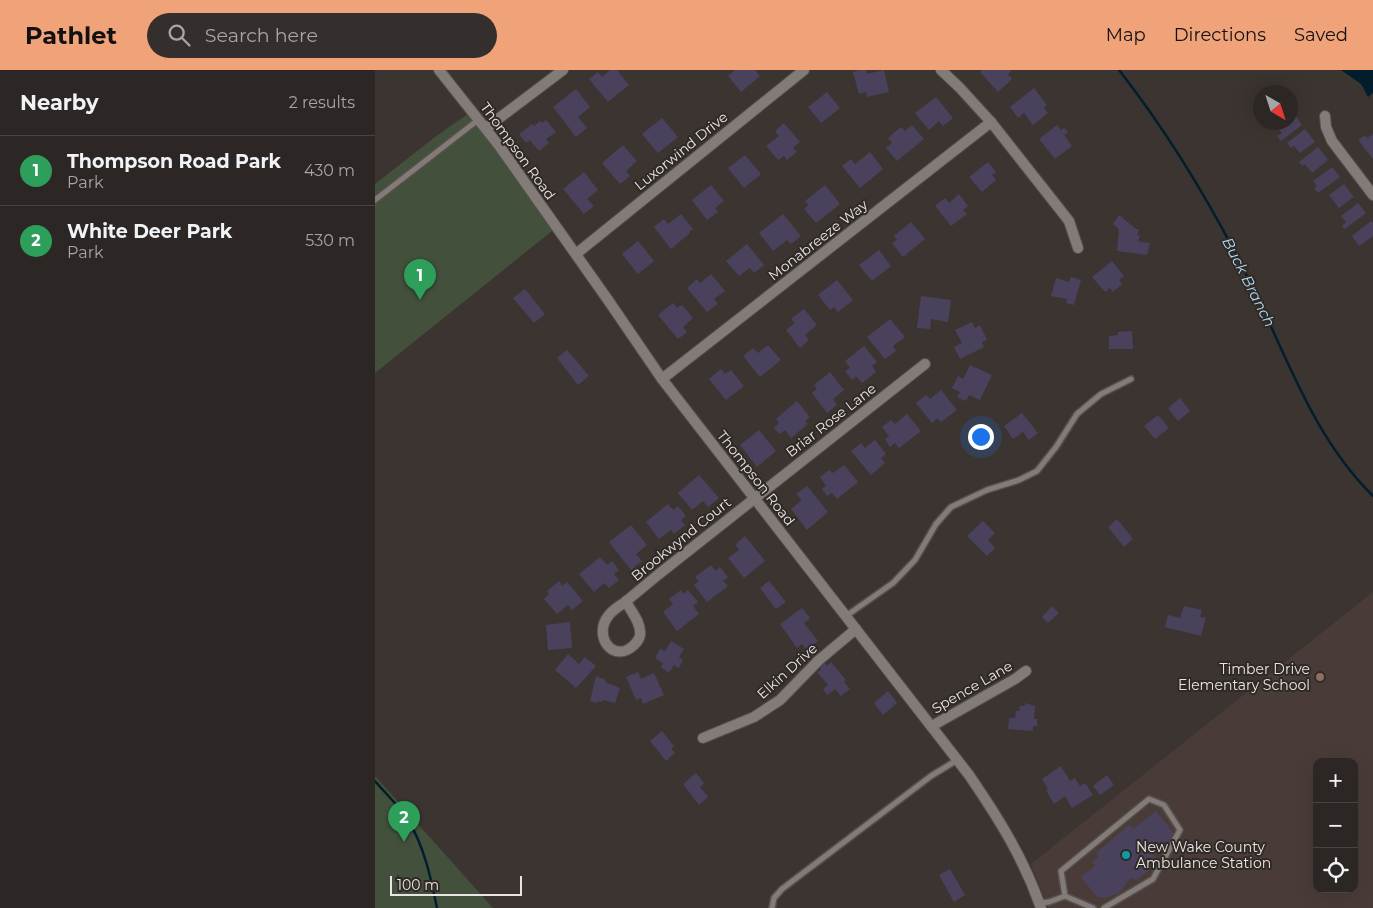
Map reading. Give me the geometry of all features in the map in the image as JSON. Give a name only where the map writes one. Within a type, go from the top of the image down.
[{"type":"street","name":"Thompson Road","points":[[439,70],[486,128],[662,379],[958,760],[1010,837],[1024,865],[1040,906]]},
{"type":"street","points":[[486,128],[563,70]]},
{"type":"street","name":"Luxorwind Drive","points":[[576,254],[804,70]]},
{"type":"street","points":[[941,70],[991,122],[1069,221],[1078,248]]},
{"type":"street","points":[[1325,116],[1325,127],[1333,141],[1372,192]]},
{"type":"street","name":"Monabreeze Way","points":[[662,379],[991,122]]},
{"type":"street","name":"Briar Rose Lane","points":[[754,498],[925,364]]},
{"type":"street","name":"Brookwynd Court","points":[[626,601],[641,632],[639,639],[633,646],[620,652],[613,650],[603,638],[602,630],[609,615],[626,601],[754,498]]},
{"type":"street","name":"Elkin Drive","points":[[703,738],[754,717],[780,700],[819,660],[856,629]]},
{"type":"street","name":"Spence Lane","points":[[932,726],[1026,671]]},
{"type":"lane","points":[[375,200],[479,119]]},
{"type":"lane","points":[[846,616],[893,583],[915,560],[936,524],[951,507],[987,490],[1019,480],[1037,471],[1056,447],[1077,414],[1101,394],[1131,379]]},
{"type":"lane","points":[[772,908],[774,898],[782,889],[931,776],[958,760]]},
{"type":"lane","points":[[1065,896],[1061,871],[1149,799],[1164,805],[1181,830],[1153,879],[1104,908]]},
{"type":"lane","points":[[1040,906],[1065,896],[1093,908]]},
{"type":"shaded area","name":"Timber Drive Elementary School","points":[[1373,592],[1373,908],[1048,908],[1031,864]]},
{"type":"green space","points":[[472,111],[557,227],[375,373],[375,184]]},
{"type":"green space","points":[[375,776],[493,908],[375,908]]},
{"type":"water","points":[[1341,70],[1373,70],[1373,93],[1368,97],[1361,84]]},
{"type":"building","points":[[610,70],[617,70],[629,85],[608,102],[589,79],[598,72],[602,77]]},
{"type":"building","points":[[735,70],[755,70],[760,76],[741,92],[728,76]]},
{"type":"building","points":[[866,70],[867,74],[884,70],[889,92],[867,97],[866,92],[859,94],[853,72]]},
{"type":"building","points":[[982,70],[1012,70],[1008,74],[1012,79],[998,92],[980,72]]},
{"type":"building","points":[[1034,88],[1047,105],[1044,108],[1048,113],[1033,125],[1024,113],[1018,118],[1010,107]]},
{"type":"building","points":[[576,89],[590,107],[578,117],[587,128],[576,137],[553,107]]},
{"type":"building","points":[[827,92],[840,108],[821,123],[808,107]]},
{"type":"building","points":[[936,97],[953,118],[943,126],[939,121],[929,130],[915,113]]},
{"type":"building","points":[[662,118],[678,137],[658,153],[642,134]]},
{"type":"building","points":[[1298,119],[1302,125],[1298,128]]},
{"type":"building","points":[[546,120],[556,132],[546,139],[549,143],[539,151],[530,140],[526,143],[519,134],[532,124],[534,126],[540,121],[542,123]]},
{"type":"building","points":[[784,123],[800,142],[793,148],[797,152],[787,160],[784,156],[778,160],[766,146],[779,136],[775,131]]},
{"type":"building","points":[[912,125],[924,139],[897,161],[886,148],[892,143],[888,138],[901,127],[905,131]]},
{"type":"building","points":[[1057,125],[1061,130],[1064,128],[1068,132],[1064,135],[1072,146],[1055,159],[1039,139]]},
{"type":"building","points":[[1305,129],[1315,142],[1300,153],[1294,146],[1291,148],[1287,143]]},
{"type":"building","points":[[1280,130],[1295,130],[1281,141],[1277,136],[1282,133]]},
{"type":"building","points":[[1373,134],[1373,159],[1358,140],[1365,135],[1367,138]]},
{"type":"building","points":[[623,145],[637,161],[626,171],[630,176],[620,184],[602,163]]},
{"type":"building","points":[[1318,147],[1328,160],[1312,173],[1305,164],[1302,166],[1299,162]]},
{"type":"building","points":[[870,152],[883,169],[860,188],[842,166],[851,159],[855,164]]},
{"type":"building","points":[[745,155],[761,174],[744,188],[728,168]]},
{"type":"building","points":[[988,162],[996,172],[992,175],[996,180],[982,192],[969,177]]},
{"type":"building","points":[[1332,167],[1340,177],[1318,193],[1314,188],[1317,186],[1313,181]]},
{"type":"building","points":[[584,172],[598,190],[587,199],[594,206],[584,214],[563,189]]},
{"type":"building","points":[[1344,184],[1354,197],[1339,208],[1329,195]]},
{"type":"building","points":[[711,185],[724,201],[715,208],[718,212],[707,220],[692,200]]},
{"type":"building","points":[[825,185],[840,204],[816,223],[804,209],[809,205],[805,201]]},
{"type":"building","points":[[959,194],[968,206],[963,210],[967,214],[951,226],[935,206],[945,198],[949,203]]},
{"type":"building","points":[[1358,203],[1366,213],[1345,229],[1342,226],[1346,222],[1341,216]]},
{"type":"building","points":[[681,214],[693,229],[671,249],[654,227],[664,219],[668,224]]},
{"type":"building","points":[[783,214],[801,236],[791,244],[787,240],[773,251],[759,233]]},
{"type":"building","points":[[1119,215],[1136,229],[1139,229],[1137,235],[1140,236],[1138,241],[1150,243],[1147,255],[1117,251],[1119,229],[1113,224]]},
{"type":"building","points":[[1371,221],[1373,223],[1373,236],[1359,246],[1352,236]]},
{"type":"building","points":[[911,222],[925,239],[903,257],[892,243],[897,240],[894,236]]},
{"type":"building","points":[[638,241],[654,261],[638,274],[622,254]]},
{"type":"building","points":[[747,244],[764,265],[754,273],[750,268],[739,276],[726,261]]},
{"type":"building","points":[[879,250],[891,266],[872,281],[859,265]]},
{"type":"building","points":[[1112,261],[1124,276],[1119,280],[1122,284],[1113,292],[1110,288],[1105,292],[1092,277]]},
{"type":"building","points":[[711,274],[725,291],[714,299],[718,304],[707,312],[687,288],[697,279],[700,283]]},
{"type":"building","points":[[1071,277],[1081,280],[1074,305],[1066,303],[1067,299],[1051,296],[1056,278],[1069,282]]},
{"type":"building","points":[[837,280],[853,300],[838,312],[834,307],[830,310],[818,295]]},
{"type":"building","points":[[525,289],[545,314],[534,323],[513,298]]},
{"type":"building","points":[[921,296],[951,300],[948,322],[931,319],[930,329],[917,328]]},
{"type":"building","points":[[673,303],[677,308],[682,305],[693,318],[683,327],[687,332],[678,339],[658,315]]},
{"type":"building","points":[[804,309],[817,325],[805,335],[809,340],[800,348],[786,330],[795,323],[791,319]]},
{"type":"building","points":[[890,319],[905,337],[893,346],[896,351],[885,359],[867,337]]},
{"type":"building","points":[[972,322],[975,328],[980,325],[987,340],[982,342],[984,347],[960,359],[954,347],[962,343],[955,330]]},
{"type":"building","points":[[1132,331],[1133,349],[1109,349],[1109,336],[1118,335],[1118,332]]},
{"type":"building","points":[[768,345],[781,360],[760,377],[743,356],[753,348],[758,353]]},
{"type":"building","points":[[864,346],[877,362],[872,366],[876,372],[862,383],[856,376],[852,380],[845,371],[850,368],[845,361]]},
{"type":"building","points":[[567,350],[589,376],[578,385],[557,358]]},
{"type":"building","points":[[970,365],[992,375],[980,400],[969,395],[966,401],[957,397],[960,392],[952,388],[958,376],[963,379]]},
{"type":"building","points":[[721,369],[725,374],[731,370],[744,386],[726,400],[709,379]]},
{"type":"building","points":[[830,372],[844,390],[833,399],[837,405],[827,413],[812,393],[817,389],[814,385]]},
{"type":"building","points":[[941,390],[957,410],[941,422],[937,418],[932,423],[916,403],[926,395],[930,399]]},
{"type":"building","points":[[1180,398],[1190,411],[1178,421],[1168,408]]},
{"type":"building","points":[[797,401],[810,417],[805,421],[808,424],[791,438],[785,430],[780,434],[774,428],[779,423],[776,419]]},
{"type":"building","points":[[1022,413],[1038,433],[1029,440],[1023,432],[1013,439],[1004,426]]},
{"type":"building","points":[[907,414],[921,431],[899,448],[895,443],[890,447],[885,439],[889,436],[882,427],[891,420],[895,424]]},
{"type":"building","points":[[1158,415],[1169,428],[1155,439],[1144,426]]},
{"type":"building","points":[[759,430],[776,451],[757,467],[740,445]]},
{"type":"building","points":[[875,440],[886,454],[881,458],[885,463],[871,475],[851,451],[861,443],[865,448]]},
{"type":"building","points":[[844,465],[858,482],[837,499],[832,493],[827,496],[822,489],[826,486],[820,477],[829,470],[833,473]]},
{"type":"building","points":[[699,475],[719,498],[708,507],[703,501],[692,510],[678,493]]},
{"type":"building","points":[[807,486],[828,512],[807,530],[791,509],[802,500],[796,494]]},
{"type":"building","points":[[668,504],[673,510],[678,506],[686,516],[681,520],[685,525],[674,534],[671,530],[659,539],[646,522]]},
{"type":"building","points":[[1117,519],[1133,539],[1124,547],[1108,527]]},
{"type":"building","points":[[983,521],[995,533],[988,540],[995,548],[987,556],[967,536]]},
{"type":"building","points":[[631,525],[647,545],[636,554],[642,561],[631,570],[609,542]]},
{"type":"building","points":[[745,536],[765,561],[744,578],[728,558],[739,550],[735,545]]},
{"type":"building","points":[[600,557],[607,565],[612,561],[619,570],[614,574],[619,580],[609,588],[604,583],[594,592],[579,574]]},
{"type":"building","points":[[711,565],[716,571],[720,567],[728,577],[723,581],[728,586],[707,602],[694,585],[699,581],[695,577]]},
{"type":"building","points":[[559,581],[562,586],[567,582],[583,601],[572,610],[568,605],[557,614],[544,599],[549,594],[547,591]]},
{"type":"building","points":[[769,581],[786,602],[776,609],[760,588]]},
{"type":"building","points":[[681,590],[683,594],[688,590],[698,602],[693,606],[699,614],[677,631],[663,612],[673,604],[669,599]]},
{"type":"building","points":[[1052,606],[1059,613],[1048,623],[1042,617]]},
{"type":"building","points":[[1184,606],[1202,610],[1200,617],[1206,618],[1201,636],[1165,627],[1168,615],[1180,618]]},
{"type":"building","points":[[802,608],[810,618],[804,623],[818,641],[806,650],[802,644],[797,648],[780,624]]},
{"type":"building","points":[[570,622],[572,648],[548,650],[546,625]]},
{"type":"building","points":[[671,641],[684,649],[679,657],[683,660],[679,668],[674,665],[669,673],[661,667],[663,663],[655,658],[660,649],[665,651]]},
{"type":"building","points":[[810,649],[814,654],[801,665],[797,660]]},
{"type":"building","points":[[568,654],[579,664],[585,657],[596,666],[576,688],[555,670]]},
{"type":"building","points":[[831,662],[846,680],[844,682],[850,689],[841,696],[835,689],[827,695],[823,689],[828,685],[817,672],[821,670],[820,667],[825,663],[827,666]]},
{"type":"building","points":[[638,672],[641,679],[654,673],[664,695],[643,704],[641,698],[636,700],[626,677]]},
{"type":"building","points":[[596,676],[620,688],[615,703],[603,700],[597,703],[590,701]]},
{"type":"building","points":[[888,691],[897,703],[883,715],[874,703]]},
{"type":"building","points":[[1025,703],[1035,706],[1034,719],[1037,719],[1037,726],[1033,726],[1033,731],[1008,729],[1009,718],[1015,718],[1016,711],[1019,711],[1020,706],[1025,706]]},
{"type":"building","points":[[662,731],[674,746],[671,749],[675,753],[666,761],[650,741]]},
{"type":"building","points":[[1061,766],[1070,781],[1075,778],[1080,786],[1085,783],[1093,795],[1072,808],[1065,796],[1054,804],[1042,779]]},
{"type":"building","points":[[696,773],[704,783],[700,787],[708,797],[699,805],[683,784]]},
{"type":"building","points":[[1107,775],[1114,785],[1100,795],[1093,786]]},
{"type":"building","name":"New Wake County Ambulance Station","points":[[1156,811],[1175,835],[1152,853],[1159,862],[1137,880],[1130,878],[1119,893],[1105,898],[1097,897],[1081,877],[1095,866],[1092,862],[1099,857],[1096,853],[1129,825],[1133,829]]},
{"type":"building","points":[[950,869],[965,895],[954,902],[939,875]]},
{"type":"waterway","name":"Buck Branch","points":[[1119,70],[1157,122],[1209,204],[1254,290],[1319,425],[1353,474],[1373,496]]},
{"type":"waterway","points":[[375,781],[401,810],[414,830],[426,862],[437,908]]},
{"type":"place","name":"Thompson Road Park","points":[[420,300]]},
{"type":"place","name":"Timber Drive Elementary School","points":[[1320,677]]},
{"type":"place","name":"White Deer Park","points":[[404,842]]},
{"type":"place","name":"New Wake County Ambulance Station","points":[[1126,855]]}]
